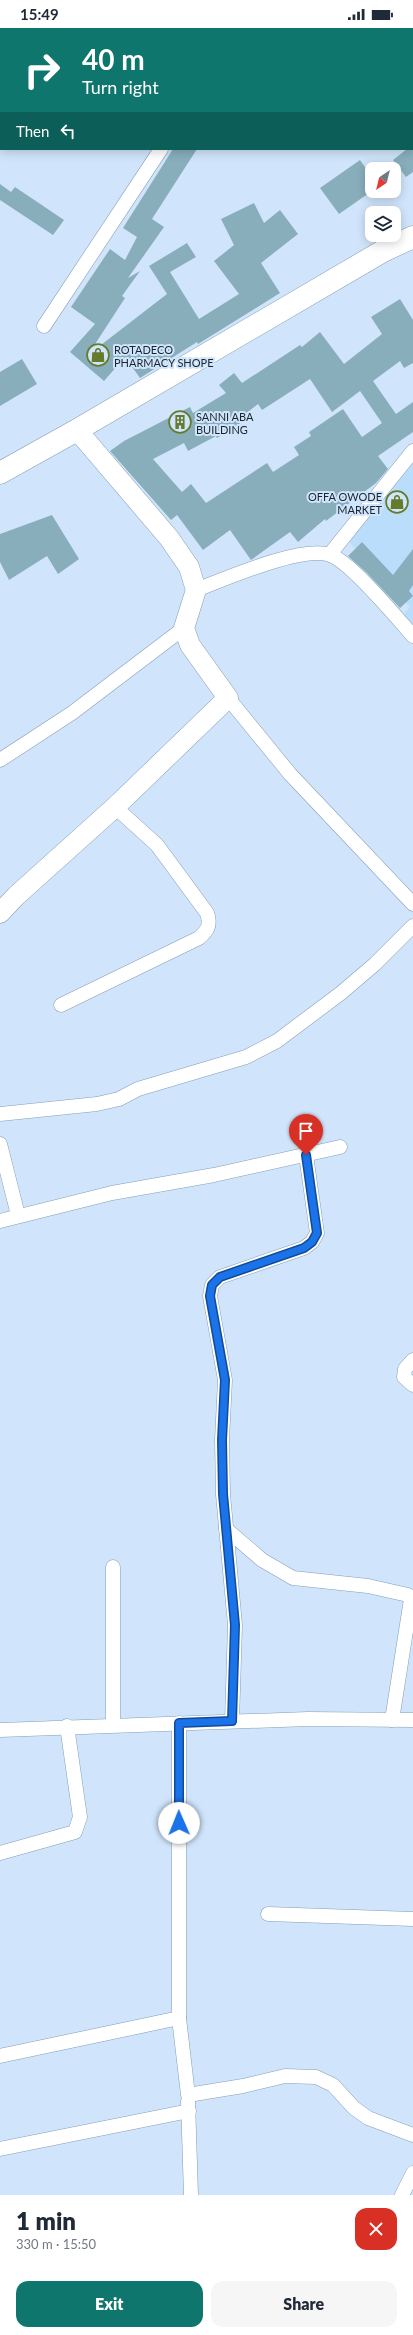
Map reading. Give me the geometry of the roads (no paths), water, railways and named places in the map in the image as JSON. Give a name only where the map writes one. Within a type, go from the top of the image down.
[{"type":"main road","points":[[0,473],[77,430],[383,251],[413,237]]},
{"type":"street","points":[[44,326],[160,150]]},
{"type":"street","points":[[0,760],[72,713],[184,628],[196,590],[189,568],[169,538],[77,430]]},
{"type":"street","points":[[330,554],[413,451]]},
{"type":"street","points":[[196,590],[236,574],[301,554],[330,554],[350,568],[413,636]]},
{"type":"street","points":[[184,628],[190,645],[228,698],[290,774],[413,904]]},
{"type":"street","points":[[0,913],[16,896],[115,807],[228,698]]},
{"type":"street","points":[[61,1005],[199,938],[207,931],[210,922],[207,913],[157,845],[115,807]]},
{"type":"street","points":[[0,1114],[97,1104],[119,1099],[138,1088],[246,1057],[277,1041],[341,993],[375,964],[413,926]]},
{"type":"street","points":[[0,1144],[18,1215]]},
{"type":"street","points":[[0,1221],[18,1215],[112,1193],[214,1175],[340,1147]]},
{"type":"street","points":[[232,1721],[235,1625],[226,1529],[222,1440],[225,1380],[210,1296],[212,1285],[220,1277],[304,1248],[312,1242],[317,1233],[306,1155]]},
{"type":"street","points":[[413,1360],[405,1369],[404,1377],[413,1385]]},
{"type":"street","points":[[226,1529],[262,1560],[293,1578],[368,1586],[408,1595],[411,1599],[392,1720]]},
{"type":"street","points":[[113,1567],[113,1725]]},
{"type":"street","points":[[0,1730],[67,1726],[308,1719],[413,1720]]},
{"type":"street","points":[[179,1723],[179,2018],[188,2095],[191,2195]]},
{"type":"street","points":[[0,1853],[75,1832],[80,1817],[67,1726]]},
{"type":"street","points":[[268,1914],[413,1919]]},
{"type":"street","points":[[0,2056],[179,2018]]},
{"type":"street","points":[[188,2095],[243,2086],[286,2076],[316,2077],[333,2085],[354,2108],[368,2118],[413,2135]]},
{"type":"street","points":[[0,2149],[189,2111]]},
{"type":"street","points":[[402,2195],[413,2173]]},
{"type":"place","name":"ROTADECO PHARMACY SHOPE","points":[[98,355]]},
{"type":"place","name":"SANNI ABA BUILDING","points":[[180,422]]},
{"type":"place","name":"OFFA OWODE MARKET","points":[[397,502]]}]
